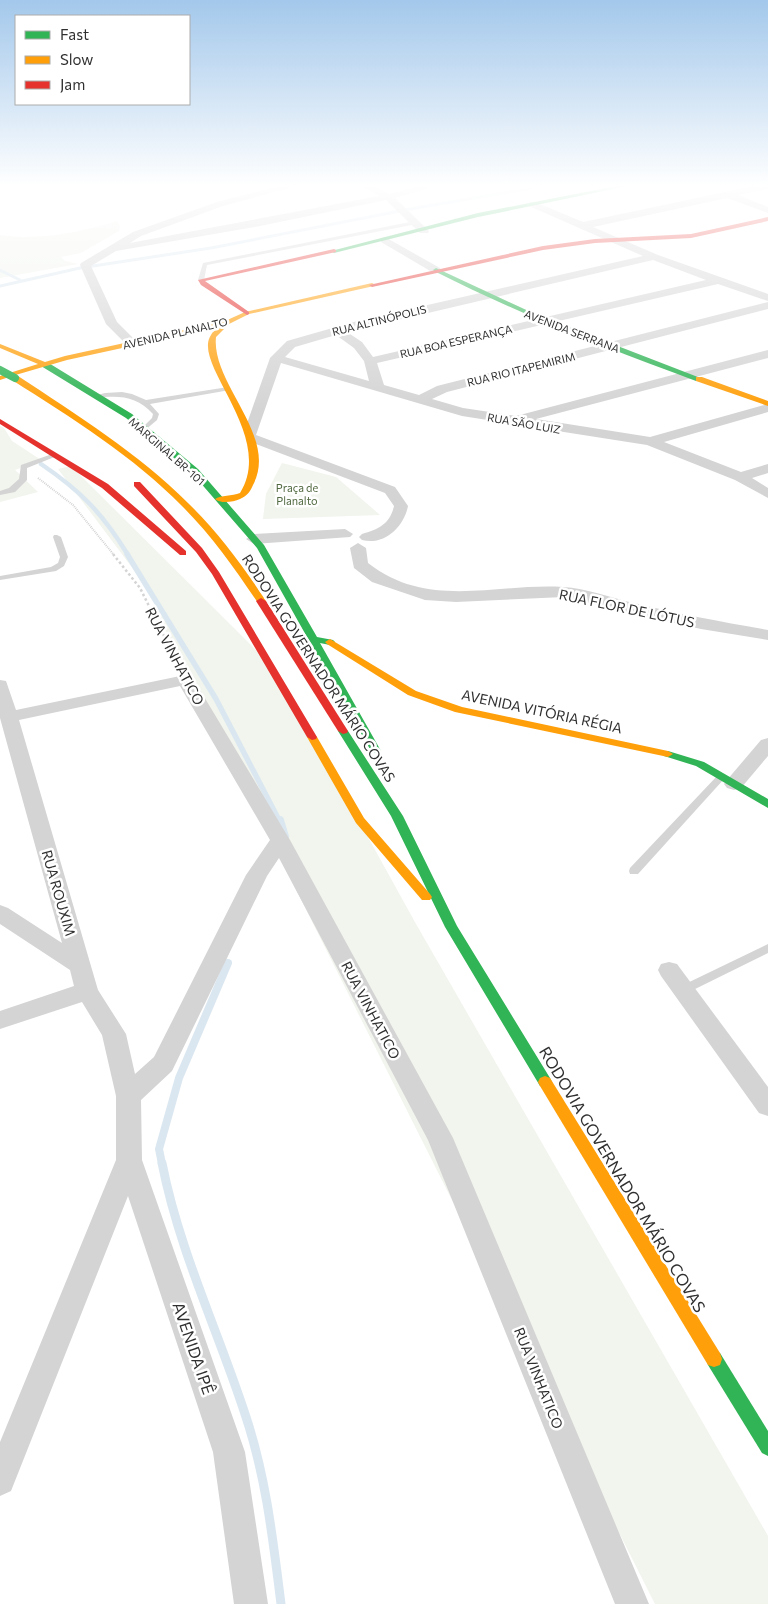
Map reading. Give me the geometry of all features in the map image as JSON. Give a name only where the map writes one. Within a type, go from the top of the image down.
[{"type":"street","points":[[98,261],[87,268],[112,324],[132,343]]},
{"type":"street","points":[[248,313],[203,284],[201,280],[289,261]]},
{"type":"street","name":"AVENIDA SERRANA","points":[[420,261],[482,295],[542,320],[768,404]]},
{"type":"street","name":"AVENIDA PLANALTO","points":[[0,378],[44,364],[228,323],[248,313],[480,261]]},
{"type":"street","name":"RUA ALTINÓPOLIS","points":[[276,358],[291,344],[337,330],[637,261]]},
{"type":"street","points":[[664,261],[715,281],[768,298]]},
{"type":"street","name":"RUA BOA ESPERANÇA","points":[[370,361],[715,281]]},
{"type":"street","name":"RUA RIO ITAPEMIRIM","points":[[420,400],[442,389],[768,306]]},
{"type":"street","points":[[209,343],[214,333],[228,323]]},
{"type":"street","points":[[337,330],[358,345],[370,361],[371,370],[378,387]]},
{"type":"street","points":[[195,331],[202,333],[209,343],[211,356],[252,435],[390,490],[401,506],[399,518],[392,527],[380,534],[362,542],[343,547],[342,538]]},
{"type":"street","name":"MARGINAL BR-101","points":[[0,346],[44,364],[128,416],[195,472],[254,539],[268,560],[376,748],[397,816]]},
{"type":"street","points":[[515,420],[768,354]]},
{"type":"street","points":[[219,498],[232,499],[243,496],[248,488],[253,475],[252,435],[276,358]]},
{"type":"street","name":"RUA SÃO LUIZ","points":[[276,358],[462,412],[562,429],[650,441],[740,477],[768,494]]},
{"type":"street","name":"RODOVIA GOVERNADOR MÁRIO COVAS","points":[[0,370],[15,378],[121,450],[160,480],[201,522],[241,570],[397,816],[451,927],[768,1447]]},
{"type":"street","points":[[237,405],[251,408],[260,405]]},
{"type":"street","points":[[650,441],[768,408]]},
{"type":"street","points":[[1,422],[105,486],[175,548],[216,574]]},
{"type":"street","points":[[740,477],[768,468]]},
{"type":"street","name":"RODOVIA GOVERNADOR MÁRIO COVAS","points":[[126,475],[179,528],[216,574],[360,820],[451,927]]},
{"type":"street","points":[[254,539],[342,538]]},
{"type":"street","points":[[268,560],[286,549],[342,538]]},
{"type":"street","name":"RUA FLOR DE LÓTUS","points":[[362,542],[360,565],[378,579],[425,595],[456,597],[564,592],[701,624],[768,635]]},
{"type":"street","name":"AVENIDA VITÓRIA RÉGIA","points":[[313,639],[328,641],[412,693],[459,710],[656,750],[700,764],[768,804]]},
{"type":"street","points":[[9,717],[186,680]]},
{"type":"street","name":"RUA VINHATICO","points":[[186,680],[280,840],[440,1138],[632,1604]]},
{"type":"street","name":"RUA ROUXIM","points":[[0,685],[87,991],[114,1034],[128,1096]]},
{"type":"street","points":[[728,780],[768,744]]},
{"type":"street","points":[[128,1096],[163,1064],[257,875],[280,840]]},
{"type":"street","points":[[0,913],[79,965]]},
{"type":"street","points":[[669,970],[766,1100]]},
{"type":"street","points":[[0,1020],[87,991]]},
{"type":"street","name":"AVENIDA IPÊ","points":[[128,1096],[129,1160],[229,1452],[250,1604]]},
{"type":"street","points":[[1,1474],[129,1160]]},
{"type":"lane","points":[[201,280],[205,264],[221,261]]},
{"type":"lane","points":[[96,396],[110,394],[129,396],[147,402],[228,389]]},
{"type":"lane","points":[[144,429],[155,419],[156,414],[147,402]]},
{"type":"lane","points":[[0,493],[12,490],[23,480],[24,467],[55,455]]},
{"type":"lane","points":[[0,578],[53,569],[61,564],[64,557],[57,537]]},
{"type":"lane","points":[[634,871],[728,780]]},
{"type":"lane","points":[[683,990],[768,948]]},
{"type":"path","name":"RUA VINHATICO","points":[[24,467],[73,505],[140,588],[186,680]]},
{"type":"green space","points":[[0,261],[65,261],[78,264],[0,278]]},
{"type":"green space","points":[[0,426],[4,428],[12,441],[41,460],[15,470],[38,492],[0,502]]},
{"type":"green space","name":"Praça de Planalto","points":[[282,463],[336,477],[380,515],[263,519],[266,494]]},
{"type":"green space","points":[[71,466],[275,669],[416,924],[768,1536],[768,1604],[655,1604],[166,631],[149,612],[164,610],[58,469]]},
{"type":"waterway","points":[[0,286],[80,268],[127,261]]},
{"type":"waterway","points":[[0,270],[20,280]]},
{"type":"waterway","points":[[41,464],[68,484],[90,504],[119,540],[128,555]]},
{"type":"waterway","points":[[127,554],[216,699],[280,822]]},
{"type":"waterway","points":[[280,820],[285,837]]},
{"type":"waterway","points":[[162,1164],[159,1149],[179,1078],[228,963]]},
{"type":"waterway","points":[[162,1163],[178,1227],[252,1437],[264,1484],[281,1604]]},
{"type":"traffic: fast","points":[[436,270],[500,301],[566,329],[699,379]]},
{"type":"traffic: fast","points":[[44,364],[129,416],[195,471],[261,547],[313,639],[330,642]]},
{"type":"traffic: fast","points":[[0,370],[15,378]]},
{"type":"traffic: fast","points":[[313,639],[376,751]]},
{"type":"traffic: fast","points":[[343,731],[397,816],[451,927],[545,1082]]},
{"type":"traffic: fast","points":[[668,754],[700,764],[768,804]]},
{"type":"traffic: fast","points":[[714,1359],[768,1447]]},
{"type":"traffic: slow","points":[[0,378],[65,358],[227,323],[247,313],[372,285]]},
{"type":"traffic: slow","points":[[219,499],[232,499],[243,495],[252,478],[254,458],[243,418],[216,363],[212,349],[213,336],[227,323]]},
{"type":"traffic: slow","points":[[0,346],[44,364]]},
{"type":"traffic: slow","points":[[15,378],[106,439],[173,492],[214,536],[239,568],[261,601]]},
{"type":"traffic: slow","points":[[699,379],[768,404]]},
{"type":"traffic: slow","points":[[330,642],[412,693],[459,710],[668,754]]},
{"type":"traffic: slow","points":[[312,737],[360,820],[426,897]]},
{"type":"traffic: slow","points":[[545,1082],[714,1359]]},
{"type":"traffic: jam","points":[[247,313],[203,284],[201,280],[289,261]]},
{"type":"traffic: jam","points":[[372,285],[484,261]]},
{"type":"traffic: jam","points":[[0,421],[105,486],[183,553]]},
{"type":"traffic: jam","points":[[137,484],[199,550],[216,574],[312,737]]},
{"type":"traffic: jam","points":[[261,601],[343,731]]}]
